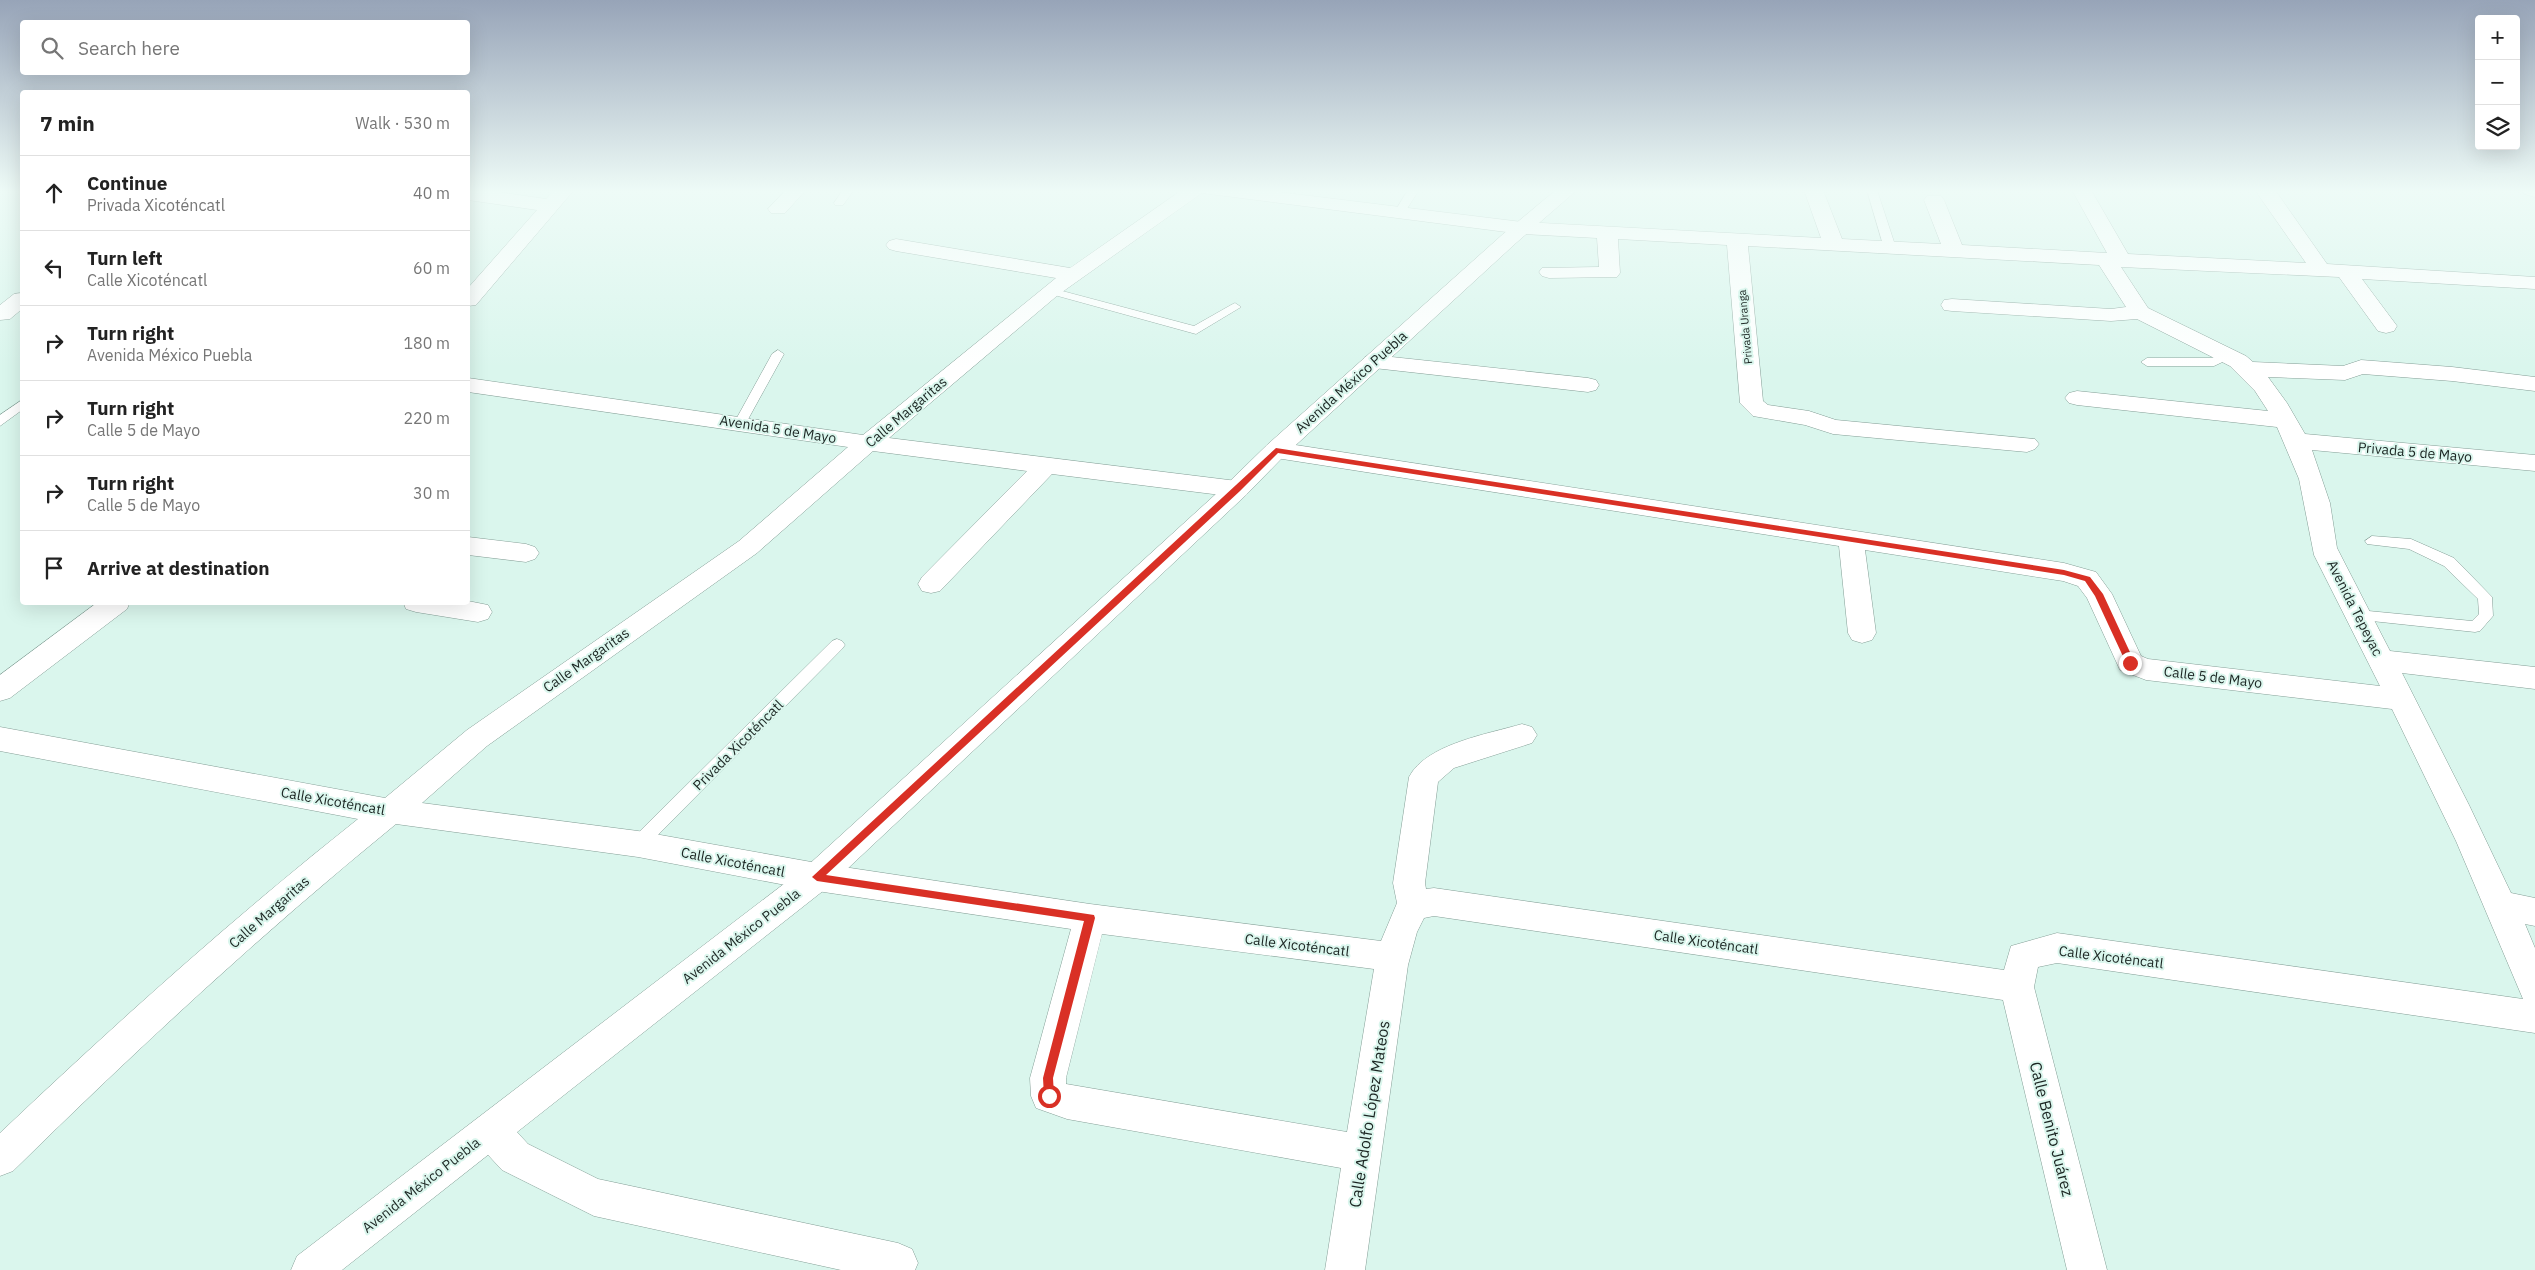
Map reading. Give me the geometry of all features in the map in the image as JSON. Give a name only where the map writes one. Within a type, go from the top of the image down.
[{"type":"street","points":[[470,298],[513,249]]},
{"type":"street","points":[[926,249],[1074,275]]},
{"type":"street","name":"Calle Margaritas","points":[[0,1158],[13,1131],[105,1057],[285,896],[390,812],[477,738],[748,547],[868,443],[1051,291],[1111,249]]},
{"type":"street","name":"Avenida México Puebla","points":[[311,1270],[817,877],[1237,489],[1276,450],[1499,249]]},
{"type":"street","points":[[1549,272],[1610,273],[1609,249]]},
{"type":"street","name":"Privada Uranga","points":[[1738,249],[1752,402],[1761,411],[1810,418],[1833,428],[2027,444]]},
{"type":"street","points":[[1917,249],[2535,283]]},
{"type":"street","points":[[1952,305],[2111,315],[2140,312],[2109,249]]},
{"type":"street","points":[[2306,249],[2321,270]]},
{"type":"street","points":[[2346,272],[2386,326]]},
{"type":"street","points":[[6,315],[20,301]]},
{"type":"street","name":"Avenida Tepeyac","points":[[2140,312],[2251,369],[2267,390],[2290,431],[2316,496],[2326,553],[2401,699],[2502,906],[2535,988]]},
{"type":"street","points":[[1374,362],[1588,385]]},
{"type":"street","points":[[2251,369],[2345,373],[2361,367],[2452,374],[2535,384]]},
{"type":"street","name":"Avenida 5 de Mayo","points":[[470,385],[868,443],[1237,489]]},
{"type":"street","name":"Privada 5 de Mayo","points":[[2076,398],[2290,431],[2535,463]]},
{"type":"street","name":"Calle 5 de Mayo","points":[[1276,450],[2064,572],[2087,579],[2099,594],[2130,663],[2146,669],[2401,699]]},
{"type":"street","points":[[931,584],[1048,464]]},
{"type":"street","points":[[1851,540],[1862,632]]},
{"type":"street","points":[[470,546],[526,553]]},
{"type":"street","points":[[0,690],[113,605]]},
{"type":"street","points":[[435,605],[478,612]]},
{"type":"street","points":[[2381,660],[2535,678]]},
{"type":"street","points":[[1394,957],[1406,916],[1414,904],[1410,883],[1424,777],[1444,760],[1522,735]]},
{"type":"street","name":"Calle Xicoténcatl","points":[[0,739],[390,812],[638,844],[817,877],[1090,918],[1394,957]]},
{"type":"street","name":"Calle Xicoténcatl","points":[[1414,904],[1434,902],[2017,987],[2023,956],[2057,948],[2535,1017]]},
{"type":"street","points":[[2502,906],[2535,912]]},
{"type":"street","points":[[1090,918],[1048,1078],[1049,1096],[1067,1102],[1361,1153]]},
{"type":"street","name":"Calle Adolfo López Mateos","points":[[1345,1270],[1361,1153],[1394,957]]},
{"type":"street","name":"Calle Benito Juárez","points":[[2017,987],[2087,1270]]},
{"type":"street","points":[[490,1131],[515,1157],[594,1197],[898,1263]]},
{"type":"lane","points":[[1051,291],[1196,330],[1235,307]]},
{"type":"lane","points":[[740,423],[778,354]]},
{"type":"lane","points":[[2147,362],[2214,362],[2227,355]]},
{"type":"lane","points":[[0,422],[20,406]]},
{"type":"lane","points":[[2358,615],[2475,627],[2486,616],[2485,597],[2449,562],[2411,544],[2372,541]]},
{"type":"lane","name":"Privada Xicoténcatl","points":[[638,844],[655,830],[837,645]]},
{"type":"route","points":[[1049,1096],[1048,1078],[1090,918],[817,877],[1237,489],[1276,450],[2064,572],[2087,579],[2099,594],[2130,663]]}]
